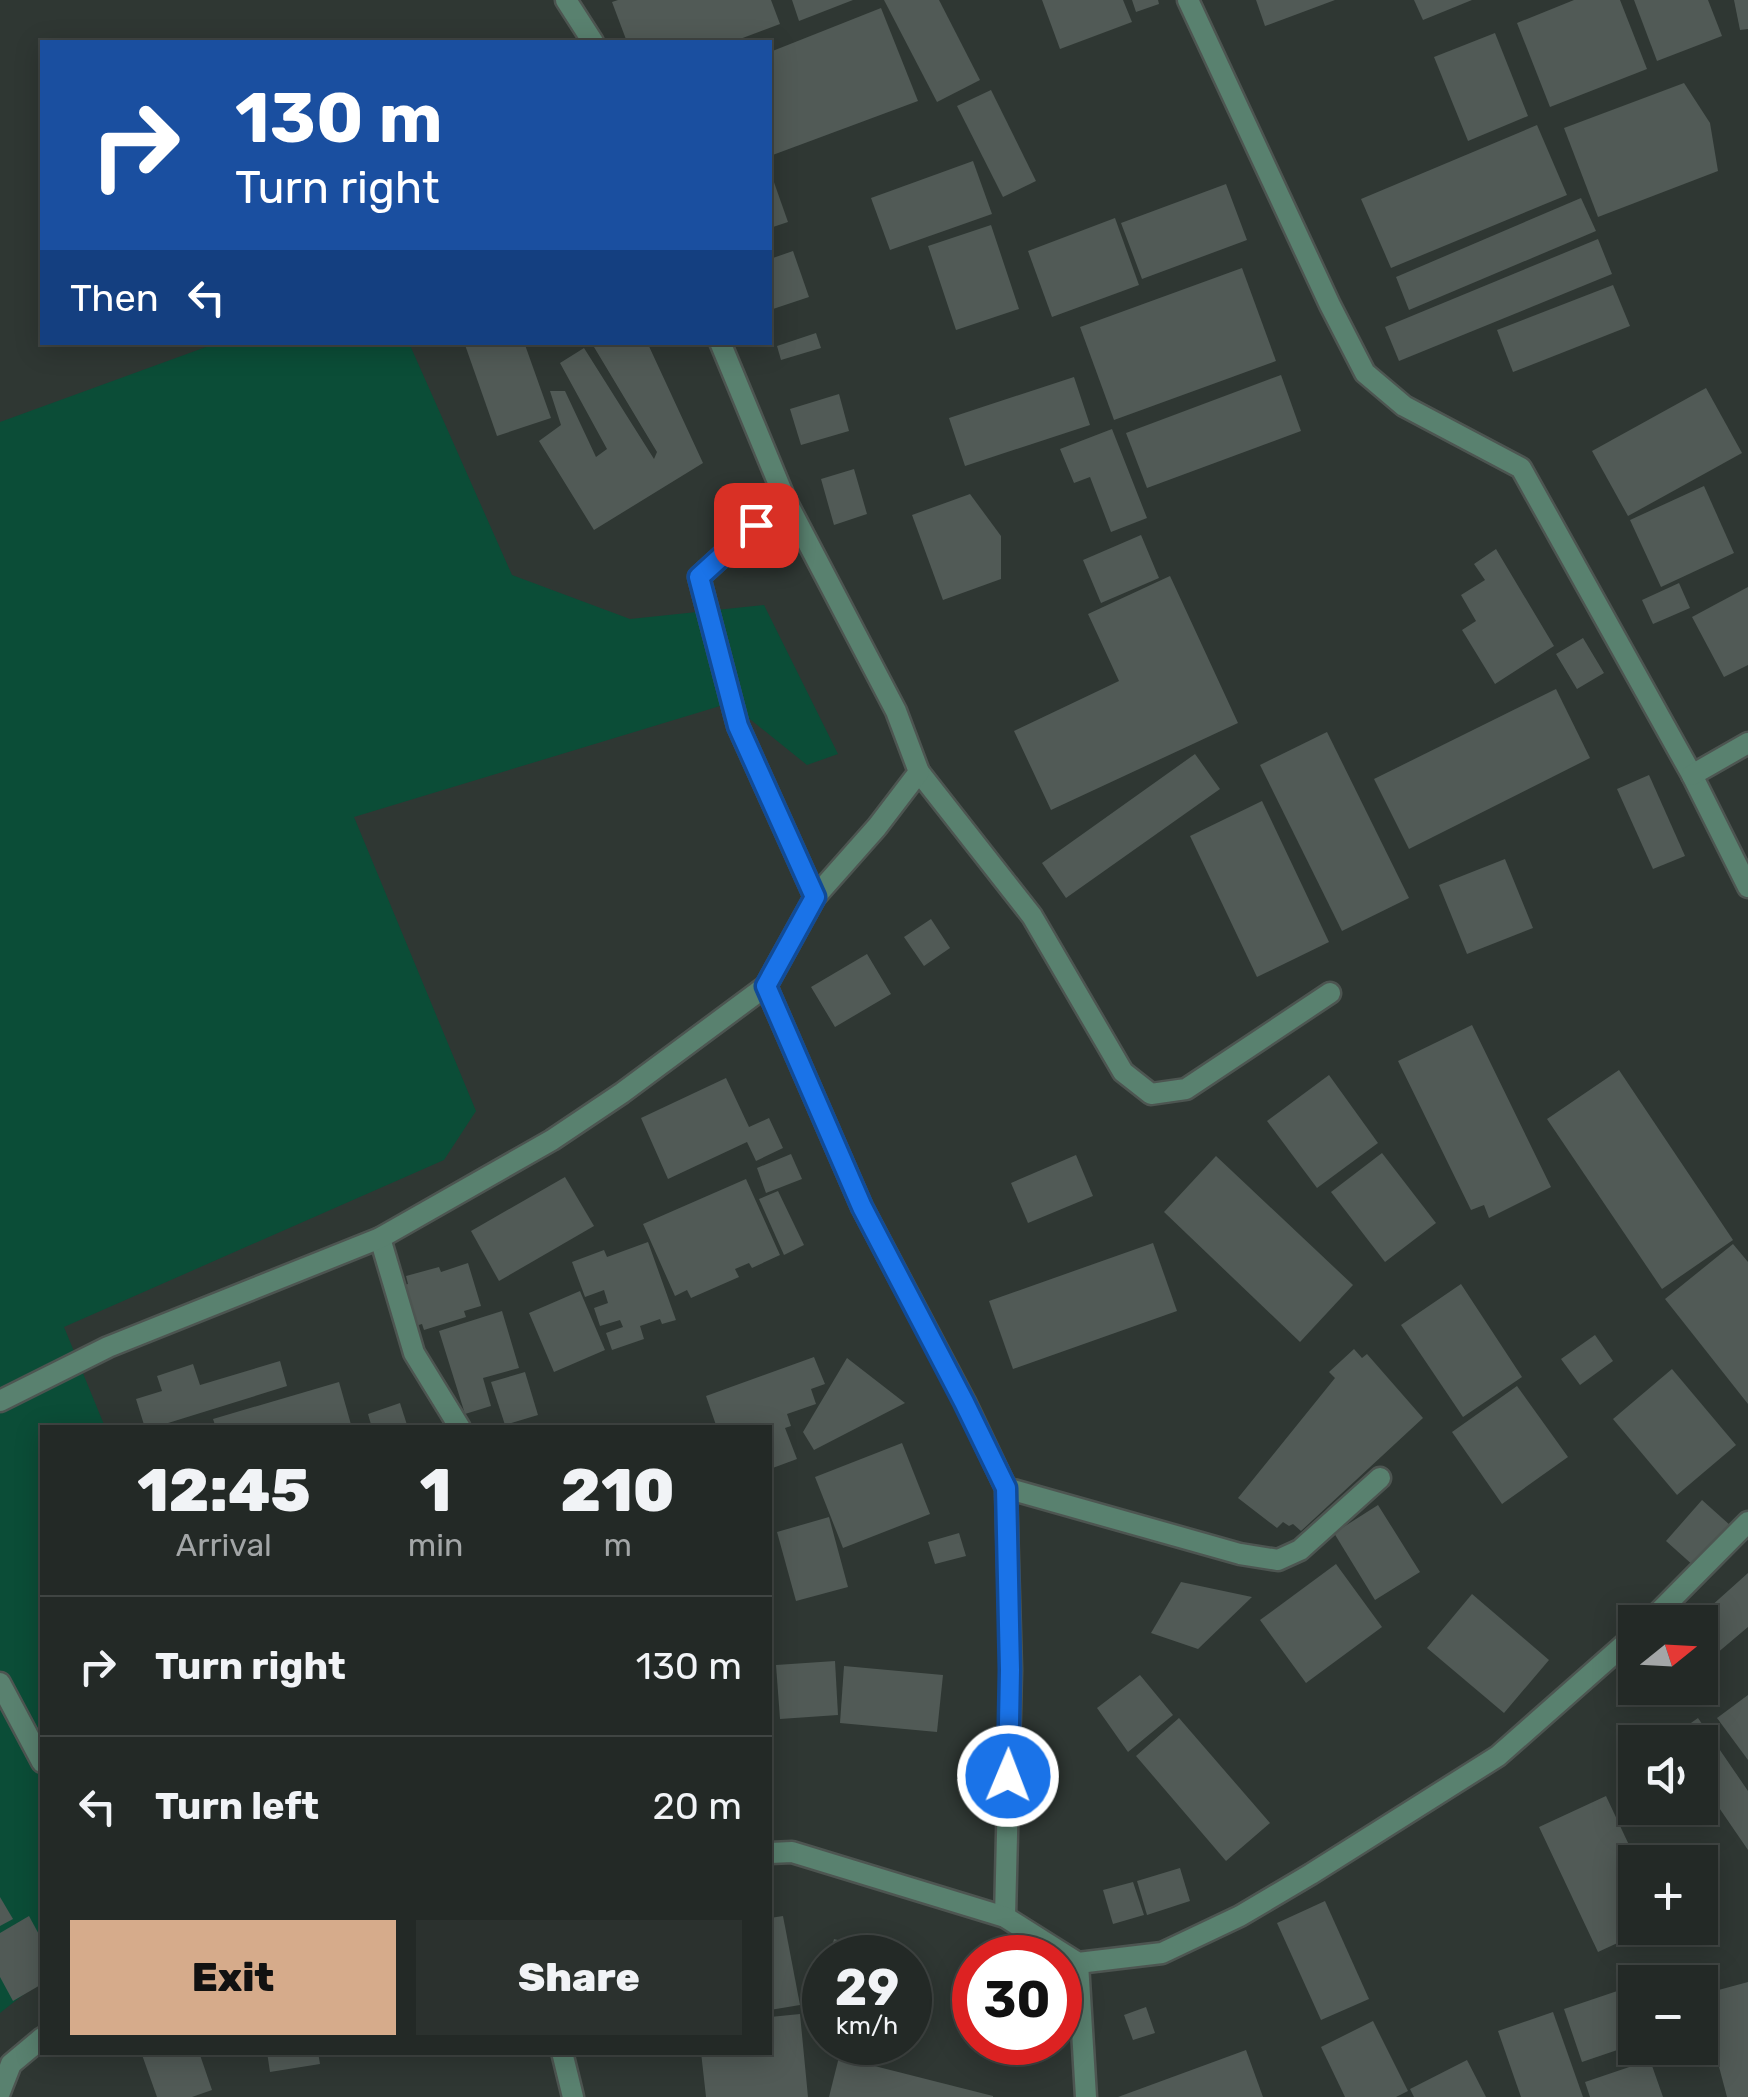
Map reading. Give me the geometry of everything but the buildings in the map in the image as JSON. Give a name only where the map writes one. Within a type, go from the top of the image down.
[{"type":"street","points":[[566,0],[592,40]]},
{"type":"street","points":[[1188,0],[1365,373],[1404,406],[1521,468],[1692,776],[1748,887]]},
{"type":"street","points":[[721,345],[786,499],[896,711],[919,772],[1032,916],[1123,1072],[1150,1094],[1186,1089],[1330,993]]},
{"type":"street","points":[[786,499],[699,577],[738,726],[815,897]]},
{"type":"street","points":[[1692,776],[1748,743]]},
{"type":"street","points":[[0,1401],[108,1347],[380,1238],[552,1140],[766,986],[815,897],[919,772]]},
{"type":"street","points":[[766,986],[862,1207],[1006,1488],[1010,1670],[1006,1917]]},
{"type":"street","points":[[380,1238],[414,1353],[458,1425]]},
{"type":"street","points":[[1006,1488],[1240,1554],[1278,1560],[1300,1550],[1380,1478]]},
{"type":"street","points":[[1666,1605],[1748,1522]]},
{"type":"street","points":[[1082,1963],[1162,1953],[1240,1916],[1498,1756],[1618,1650]]},
{"type":"street","points":[[0,1683],[40,1758]]},
{"type":"street","points":[[772,1852],[792,1852],[1006,1917],[1034,1935]]},
{"type":"street","points":[[1082,2030],[1086,2097]]},
{"type":"street","points":[[0,2092],[11,2064],[40,2040]]},
{"type":"street","points":[[563,2055],[573,2097]]},
{"type":"green space","points":[[212,345],[410,345],[512,575],[630,619],[764,605],[838,754],[807,765],[730,703],[354,817],[476,1111],[444,1160],[64,1327],[104,1425],[40,1425],[40,1982],[0,2013],[0,422]]},
{"type":"route","points":[[756,525],[699,577],[738,726],[815,897],[766,986],[862,1207],[1006,1488],[1008,1776]]}]
